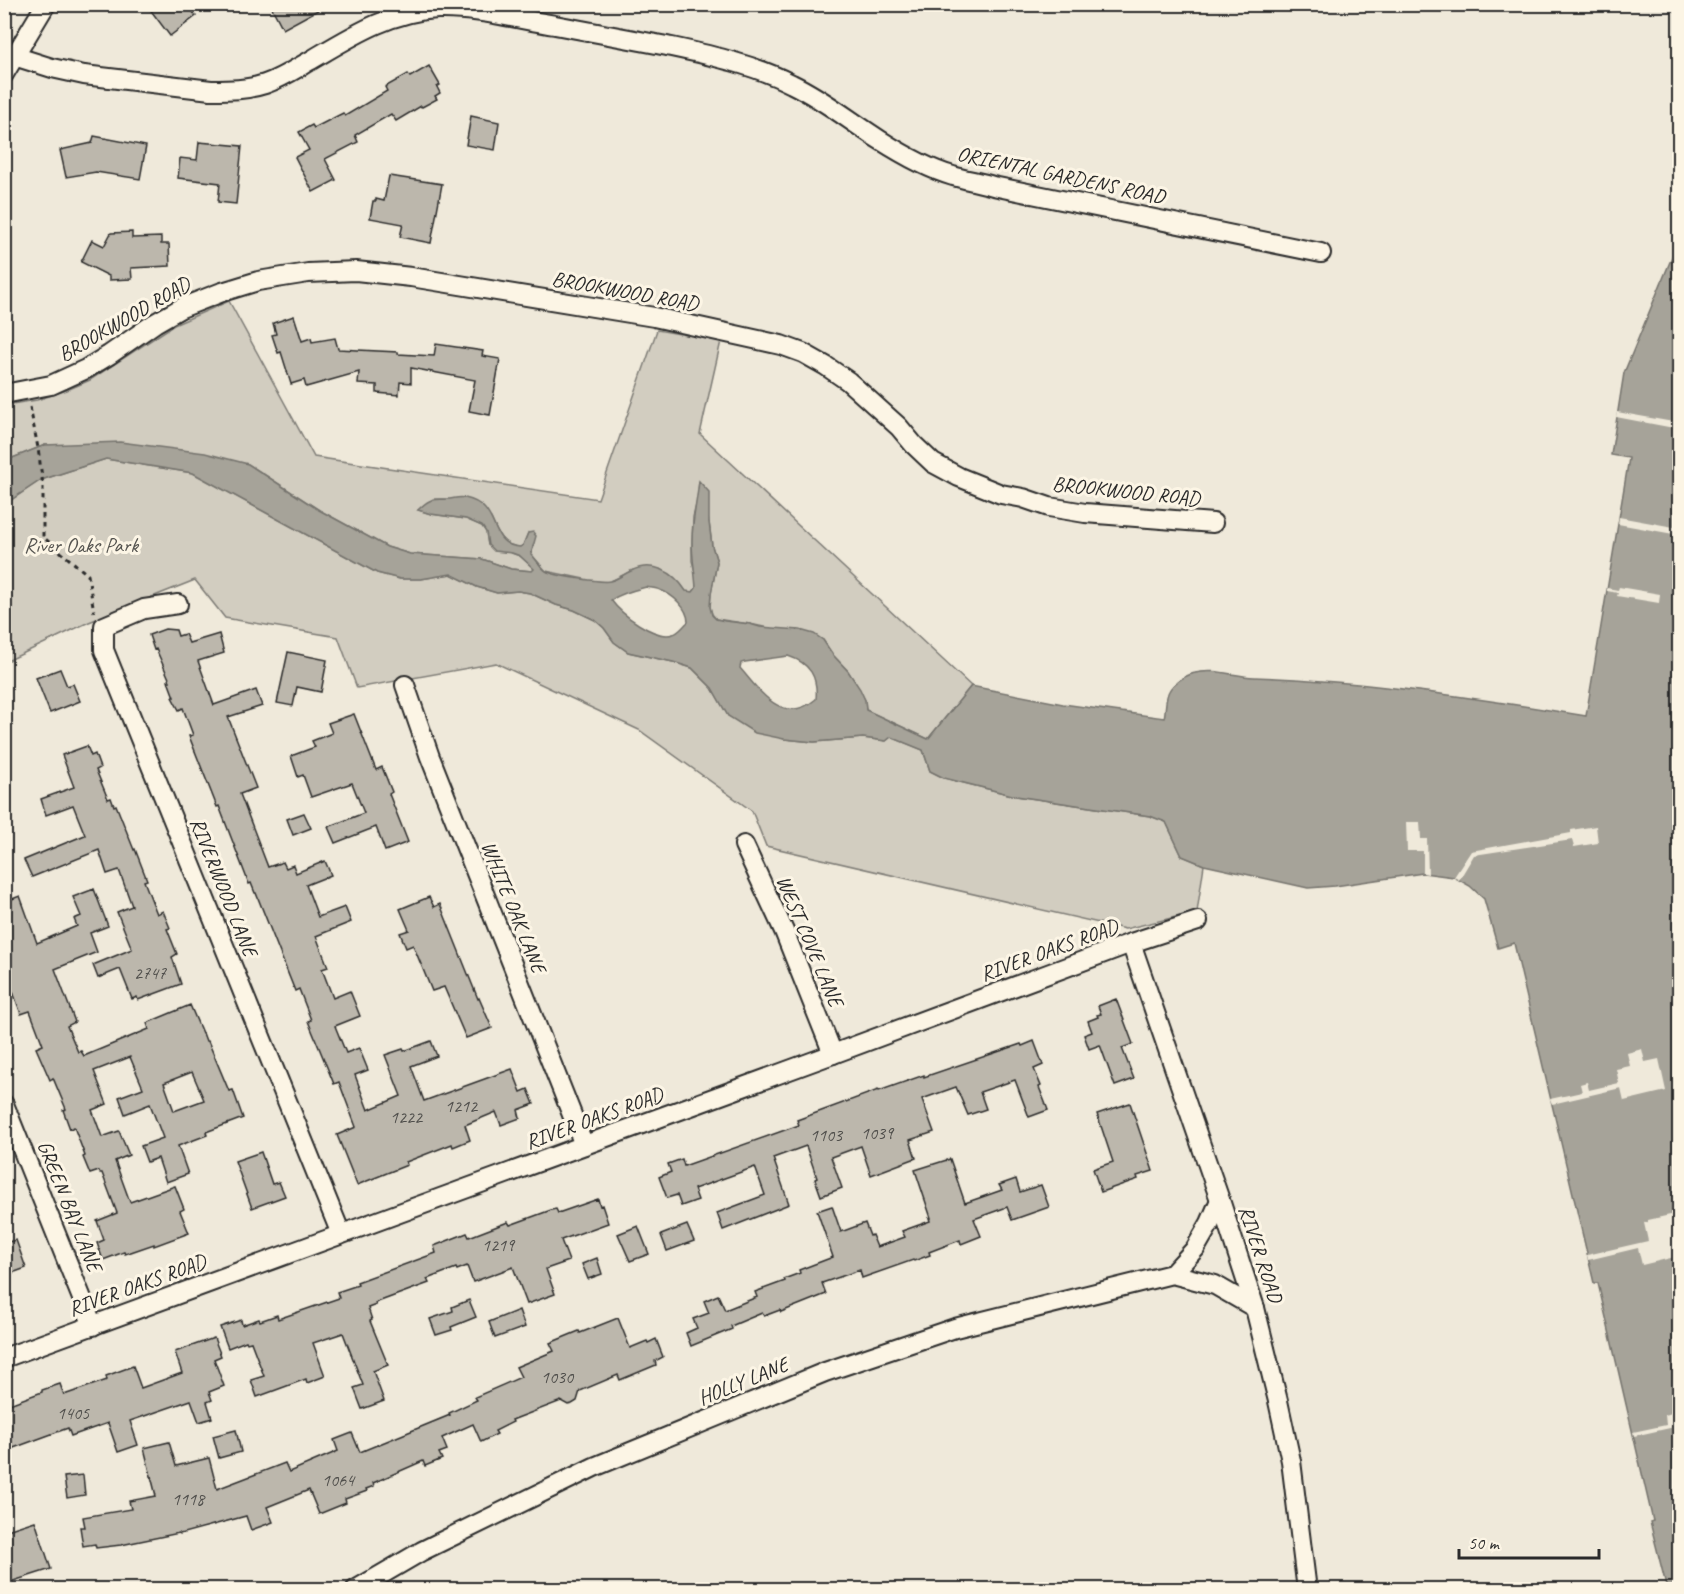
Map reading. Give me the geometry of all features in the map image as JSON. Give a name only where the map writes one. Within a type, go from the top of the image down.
[{"type":"street","points":[[4,74],[46,4]]},
{"type":"street","name":"ORIENTAL GARDENS ROAD","points":[[14,56],[84,75],[211,90],[232,90],[253,88],[285,75],[387,19],[437,9],[487,14],[621,37],[709,55],[751,67],[829,103],[881,140],[922,163],[952,176],[1321,253]]},
{"type":"street","name":"BROOKWOOD ROAD","points":[[4,394],[51,386],[86,369],[155,323],[198,300],[249,283],[308,273],[356,271],[654,317],[782,345],[803,353],[848,381],[899,427],[933,463],[959,477],[1001,494],[1023,498],[1049,507],[1085,513],[1212,523]]},
{"type":"street","points":[[104,626],[144,609],[178,604]]},
{"type":"street","name":"RIVERWOOD LANE","points":[[104,626],[104,650],[341,1234]]},
{"type":"street","name":"WHITE OAK LANE","points":[[405,685],[434,768],[584,1145]]},
{"type":"street","name":"WEST COVE LANE","points":[[744,845],[784,931],[833,1054]]},
{"type":"street","name":"RIVER OAKS ROAD","points":[[4,1358],[1131,943],[1198,921]]},
{"type":"street","name":"RIVER ROAD","points":[[1131,943],[1255,1308],[1291,1461],[1307,1590]]},
{"type":"street","name":"GREEN BAY LANE","points":[[4,1104],[93,1326]]},
{"type":"street","points":[[1172,1274],[1195,1249],[1220,1200]]},
{"type":"street","name":"HOLLY LANE","points":[[356,1590],[422,1551],[594,1467],[825,1372],[955,1328],[1172,1274],[1215,1285],[1255,1308]]},
{"type":"path","points":[[27,391],[43,485],[43,537],[88,575],[94,612],[104,626]]},
{"type":"green space","points":[[229,301],[314,457],[598,499],[657,330],[721,341],[700,434],[971,686],[928,739],[866,710],[865,700],[848,671],[823,640],[716,619],[710,607],[717,562],[699,481],[693,517],[692,542],[696,588],[693,592],[686,592],[682,586],[633,570],[609,582],[546,571],[531,554],[534,546],[528,533],[520,547],[509,544],[498,534],[491,518],[445,499],[433,499],[418,510],[466,519],[482,526],[486,532],[488,545],[520,556],[535,569],[532,571],[511,569],[482,559],[410,554],[387,547],[319,510],[248,464],[45,445],[5,461],[5,405],[37,400],[90,380],[174,325]]},
{"type":"green space","name":"River Oaks Park","points":[[106,459],[193,473],[377,573],[400,579],[421,579],[451,574],[477,587],[497,593],[518,591],[530,593],[556,605],[574,610],[595,620],[614,642],[628,652],[692,668],[712,688],[728,716],[784,739],[814,742],[863,738],[886,741],[891,737],[923,750],[930,771],[944,778],[1016,796],[1150,816],[1166,822],[1182,856],[1204,865],[1197,912],[1125,929],[766,846],[752,811],[639,730],[496,663],[357,688],[338,637],[225,618],[195,580],[89,622],[5,662],[5,504],[41,480]]},
{"type":"shaded area","points":[[1679,240],[1679,1589],[1667,1589],[1650,1522],[1653,1521],[1598,1283],[1594,1283],[1514,943],[1498,948],[1484,899],[1470,886],[1454,877],[1423,873],[1308,888],[1204,865],[1182,856],[1166,822],[1150,816],[1016,796],[944,778],[930,771],[923,750],[891,737],[886,741],[863,738],[814,742],[755,733],[728,716],[712,688],[692,668],[628,652],[614,642],[595,620],[574,610],[556,605],[530,593],[518,591],[497,593],[477,587],[451,574],[421,579],[400,579],[377,573],[193,473],[106,459],[41,480],[5,504],[5,461],[45,445],[120,442],[205,453],[248,464],[319,510],[387,547],[410,554],[482,559],[511,569],[532,571],[534,569],[520,556],[494,551],[488,545],[486,532],[482,526],[466,519],[418,510],[431,500],[463,497],[477,502],[485,509],[502,540],[509,545],[520,547],[528,533],[533,532],[536,536],[531,554],[546,571],[568,577],[606,581],[639,568],[655,567],[669,573],[686,591],[693,592],[696,588],[692,534],[699,481],[709,492],[709,522],[717,562],[711,594],[712,615],[716,619],[725,621],[800,630],[814,634],[823,640],[848,671],[860,689],[866,710],[928,739],[971,686],[1063,704],[1164,718],[1166,701],[1173,685],[1191,674],[1209,671],[1420,691],[1586,716],[1629,458],[1611,455],[1624,373]],"holes":[[[646,587],[665,592],[674,598],[685,612],[688,622],[673,634],[657,633],[630,618],[611,600]],[[788,656],[807,667],[816,684],[816,699],[804,707],[783,708],[773,703],[740,668],[741,663]]]},
{"type":"pier","points":[[1617,412],[1679,423],[1679,429],[1616,417]]},
{"type":"pier","points":[[1619,517],[1679,528],[1679,535],[1618,524]]},
{"type":"pier","points":[[1619,587],[1660,594],[1659,603],[1617,596],[1618,593],[1607,591],[1607,588],[1618,590]]},
{"type":"pier","points":[[1406,822],[1420,822],[1421,839],[1427,839],[1428,874],[1423,873],[1423,851],[1407,851]]},
{"type":"pier","points":[[1596,826],[1598,843],[1574,847],[1572,840],[1474,855],[1459,880],[1454,877],[1471,851],[1571,833],[1571,830]]},
{"type":"pier","points":[[1642,1049],[1645,1062],[1659,1059],[1666,1091],[1624,1101],[1621,1088],[1552,1104],[1550,1099],[1582,1092],[1580,1084],[1587,1082],[1589,1090],[1619,1083],[1616,1069],[1630,1066],[1627,1053]]},
{"type":"pier","points":[[1679,1213],[1679,1256],[1642,1265],[1638,1248],[1588,1260],[1587,1255],[1648,1241],[1644,1223]]},
{"type":"pier","points":[[1679,1408],[1679,1426],[1634,1436],[1633,1432],[1666,1425],[1665,1415]]},
{"type":"building","points":[[146,4],[187,4],[196,16],[170,36]]},
{"type":"building","points":[[270,4],[329,4],[283,29]]},
{"type":"building","points":[[429,66],[440,85],[437,87],[440,93],[435,96],[437,99],[396,121],[391,114],[355,135],[358,142],[325,159],[336,180],[313,192],[295,157],[309,150],[299,132],[312,125],[314,128],[343,113],[345,116],[387,91],[385,87],[408,74],[410,77]]},
{"type":"building","points":[[471,116],[499,122],[495,150],[466,145]]},
{"type":"building","points":[[94,136],[146,146],[140,179],[96,172],[66,177],[60,150],[92,143]]},
{"type":"building","points":[[199,142],[242,146],[236,204],[218,202],[220,183],[178,178],[180,158],[197,160]]},
{"type":"building","points":[[389,176],[442,184],[431,243],[400,237],[403,224],[370,218],[373,201],[376,199],[384,201]]},
{"type":"building","points":[[132,232],[132,238],[161,237],[161,244],[169,244],[170,266],[131,268],[132,279],[109,280],[109,276],[81,262],[92,240],[104,246],[111,233]]},
{"type":"building","points":[[294,316],[302,341],[311,338],[312,342],[335,338],[338,349],[434,356],[436,344],[483,351],[482,356],[500,359],[490,415],[469,411],[475,380],[411,368],[411,383],[400,382],[399,395],[377,393],[377,385],[358,384],[359,372],[306,387],[304,380],[291,384],[281,352],[278,353],[272,335],[276,334],[273,323]]},
{"type":"building","points":[[165,629],[176,630],[178,636],[185,634],[189,643],[219,634],[224,653],[198,661],[214,705],[256,690],[262,706],[228,717],[256,788],[240,794],[268,867],[283,862],[286,868],[293,865],[296,873],[325,861],[331,875],[306,885],[318,917],[345,907],[351,922],[316,936],[328,967],[322,969],[333,998],[350,991],[360,1016],[335,1026],[346,1053],[359,1048],[368,1070],[355,1075],[368,1110],[401,1096],[385,1055],[431,1041],[437,1056],[411,1066],[424,1101],[512,1069],[521,1092],[528,1089],[534,1104],[518,1110],[520,1118],[501,1125],[496,1112],[465,1125],[470,1140],[453,1147],[452,1144],[406,1162],[407,1165],[357,1185],[337,1135],[356,1127],[339,1082],[334,1084],[308,1021],[311,1020],[299,989],[295,991],[256,893],[251,883],[249,884],[219,806],[217,807],[189,736],[193,735],[183,708],[179,710],[172,697],[174,697],[168,681],[170,681],[149,635]]},
{"type":"building","points":[[288,652],[327,660],[321,692],[297,687],[293,706],[277,703]]},
{"type":"building","points":[[60,669],[67,686],[73,684],[80,701],[50,713],[36,678]]},
{"type":"building","points":[[354,714],[376,770],[382,767],[392,792],[389,794],[408,842],[385,851],[376,827],[335,843],[328,827],[364,813],[352,783],[311,797],[303,775],[298,777],[291,756],[315,747],[312,741],[332,733],[328,723]]},
{"type":"building","points":[[87,746],[91,756],[95,754],[100,768],[96,770],[108,799],[111,798],[114,806],[116,805],[135,849],[157,914],[163,911],[177,954],[172,957],[181,984],[138,1000],[137,997],[132,999],[120,969],[98,978],[93,965],[132,949],[117,912],[132,906],[119,870],[107,874],[99,850],[32,877],[24,860],[85,835],[73,805],[46,815],[41,799],[74,787],[62,755]]},
{"type":"building","points":[[304,813],[311,828],[293,835],[287,819]]},
{"type":"building","points":[[94,889],[108,926],[90,933],[97,952],[55,969],[75,1022],[67,1026],[78,1052],[81,1051],[84,1056],[149,1029],[147,1023],[190,1005],[229,1091],[233,1090],[243,1118],[178,1146],[188,1174],[166,1182],[158,1158],[147,1162],[141,1146],[163,1138],[150,1104],[125,1114],[119,1097],[143,1088],[130,1057],[94,1071],[107,1104],[92,1110],[102,1137],[119,1131],[129,1155],[115,1161],[130,1202],[175,1186],[184,1209],[180,1211],[189,1233],[154,1246],[154,1244],[125,1254],[124,1252],[103,1260],[97,1243],[104,1240],[97,1221],[117,1213],[102,1173],[99,1171],[90,1174],[74,1127],[70,1129],[63,1110],[66,1109],[53,1078],[50,1080],[36,1048],[43,1045],[30,1011],[21,1014],[13,992],[8,994],[4,985],[4,950],[9,948],[4,935],[4,902],[20,896],[37,943],[77,926],[74,919],[81,916],[73,897]],"holes":[[[192,1072],[204,1100],[174,1111],[164,1083]]]},
{"type":"building","points":[[429,897],[434,907],[440,904],[492,1028],[466,1038],[444,987],[432,991],[413,945],[406,948],[400,933],[409,930],[400,909]]},
{"type":"building","points":[[1116,999],[1133,1044],[1122,1048],[1134,1079],[1115,1086],[1100,1045],[1089,1049],[1084,1035],[1092,1032],[1088,1021],[1101,1014],[1098,1006]]},
{"type":"building","points":[[1034,1041],[1043,1065],[1034,1069],[1048,1110],[1029,1117],[1015,1080],[980,1092],[986,1109],[968,1115],[956,1087],[922,1099],[934,1132],[910,1140],[916,1158],[871,1175],[861,1146],[831,1157],[842,1188],[821,1196],[806,1146],[773,1158],[789,1204],[723,1230],[717,1213],[765,1195],[755,1167],[694,1189],[698,1200],[681,1206],[677,1195],[667,1198],[659,1177],[671,1172],[668,1164],[682,1159],[684,1166],[799,1125],[797,1120],[878,1090]]},
{"type":"building","points":[[1130,1103],[1153,1171],[1137,1176],[1138,1179],[1101,1192],[1093,1169],[1113,1162],[1097,1114]]},
{"type":"building","points":[[261,1152],[272,1184],[279,1182],[285,1196],[252,1208],[235,1161]]},
{"type":"building","points":[[950,1159],[965,1203],[1002,1190],[999,1185],[1016,1179],[1020,1192],[1041,1185],[1049,1207],[1012,1220],[1007,1207],[974,1219],[981,1236],[961,1244],[960,1240],[929,1252],[930,1255],[862,1278],[860,1270],[822,1283],[826,1294],[781,1312],[780,1310],[764,1316],[762,1313],[731,1326],[732,1329],[691,1346],[686,1333],[697,1328],[693,1319],[709,1313],[704,1301],[718,1295],[725,1310],[757,1297],[755,1292],[785,1281],[784,1279],[800,1273],[799,1270],[833,1257],[817,1211],[832,1206],[841,1232],[865,1223],[877,1247],[905,1237],[902,1231],[930,1221],[929,1218],[931,1218],[915,1170]]},
{"type":"building","points":[[598,1199],[608,1223],[561,1240],[569,1261],[546,1269],[555,1294],[527,1304],[513,1267],[473,1282],[467,1266],[427,1279],[429,1283],[375,1303],[376,1305],[368,1308],[372,1320],[370,1321],[388,1365],[373,1371],[384,1401],[362,1409],[354,1388],[363,1385],[343,1333],[313,1343],[325,1376],[307,1383],[306,1379],[257,1397],[251,1380],[264,1376],[251,1342],[246,1341],[228,1348],[220,1327],[241,1320],[242,1325],[277,1315],[278,1319],[339,1298],[337,1292],[358,1285],[357,1282],[436,1253],[434,1246],[467,1233],[469,1237],[508,1222],[510,1225],[556,1209],[558,1213]]},
{"type":"building","points":[[687,1225],[694,1241],[667,1251],[661,1235]]},
{"type":"building","points":[[638,1226],[649,1254],[630,1261],[618,1234]]},
{"type":"building","points":[[16,1240],[26,1268],[4,1276],[4,1243]]},
{"type":"building","points":[[597,1258],[602,1274],[588,1279],[582,1264]]},
{"type":"building","points":[[469,1300],[476,1317],[451,1327],[452,1330],[436,1335],[430,1319],[453,1311],[452,1307]]},
{"type":"building","points":[[519,1310],[525,1327],[495,1338],[489,1322]]},
{"type":"building","points":[[618,1318],[630,1348],[656,1339],[663,1357],[655,1361],[656,1365],[620,1380],[618,1375],[580,1391],[577,1401],[572,1404],[568,1405],[561,1401],[512,1420],[513,1422],[495,1431],[497,1434],[481,1442],[473,1424],[442,1438],[447,1450],[439,1453],[442,1459],[425,1466],[423,1461],[373,1483],[374,1486],[366,1489],[367,1491],[345,1499],[346,1503],[319,1514],[309,1490],[267,1507],[273,1522],[251,1530],[246,1516],[180,1534],[121,1545],[96,1548],[95,1544],[83,1546],[80,1527],[85,1527],[83,1517],[131,1509],[129,1501],[156,1496],[144,1448],[169,1442],[176,1466],[209,1458],[217,1489],[285,1463],[289,1472],[338,1451],[334,1440],[352,1433],[360,1452],[450,1415],[449,1413],[477,1400],[475,1397],[521,1377],[516,1367],[554,1351],[550,1343]]},
{"type":"building","points":[[214,1338],[221,1356],[214,1359],[224,1386],[209,1392],[212,1400],[207,1402],[212,1418],[199,1422],[191,1400],[130,1421],[138,1445],[118,1452],[108,1423],[71,1436],[68,1428],[8,1450],[4,1440],[4,1406],[60,1384],[64,1395],[107,1380],[106,1376],[133,1366],[141,1388],[182,1373],[175,1352]]},
{"type":"building","points":[[236,1430],[241,1452],[219,1458],[213,1436]]},
{"type":"building","points":[[83,1475],[85,1495],[67,1498],[64,1477]]},
{"type":"building","points":[[35,1521],[51,1569],[4,1584],[4,1531]]}]
